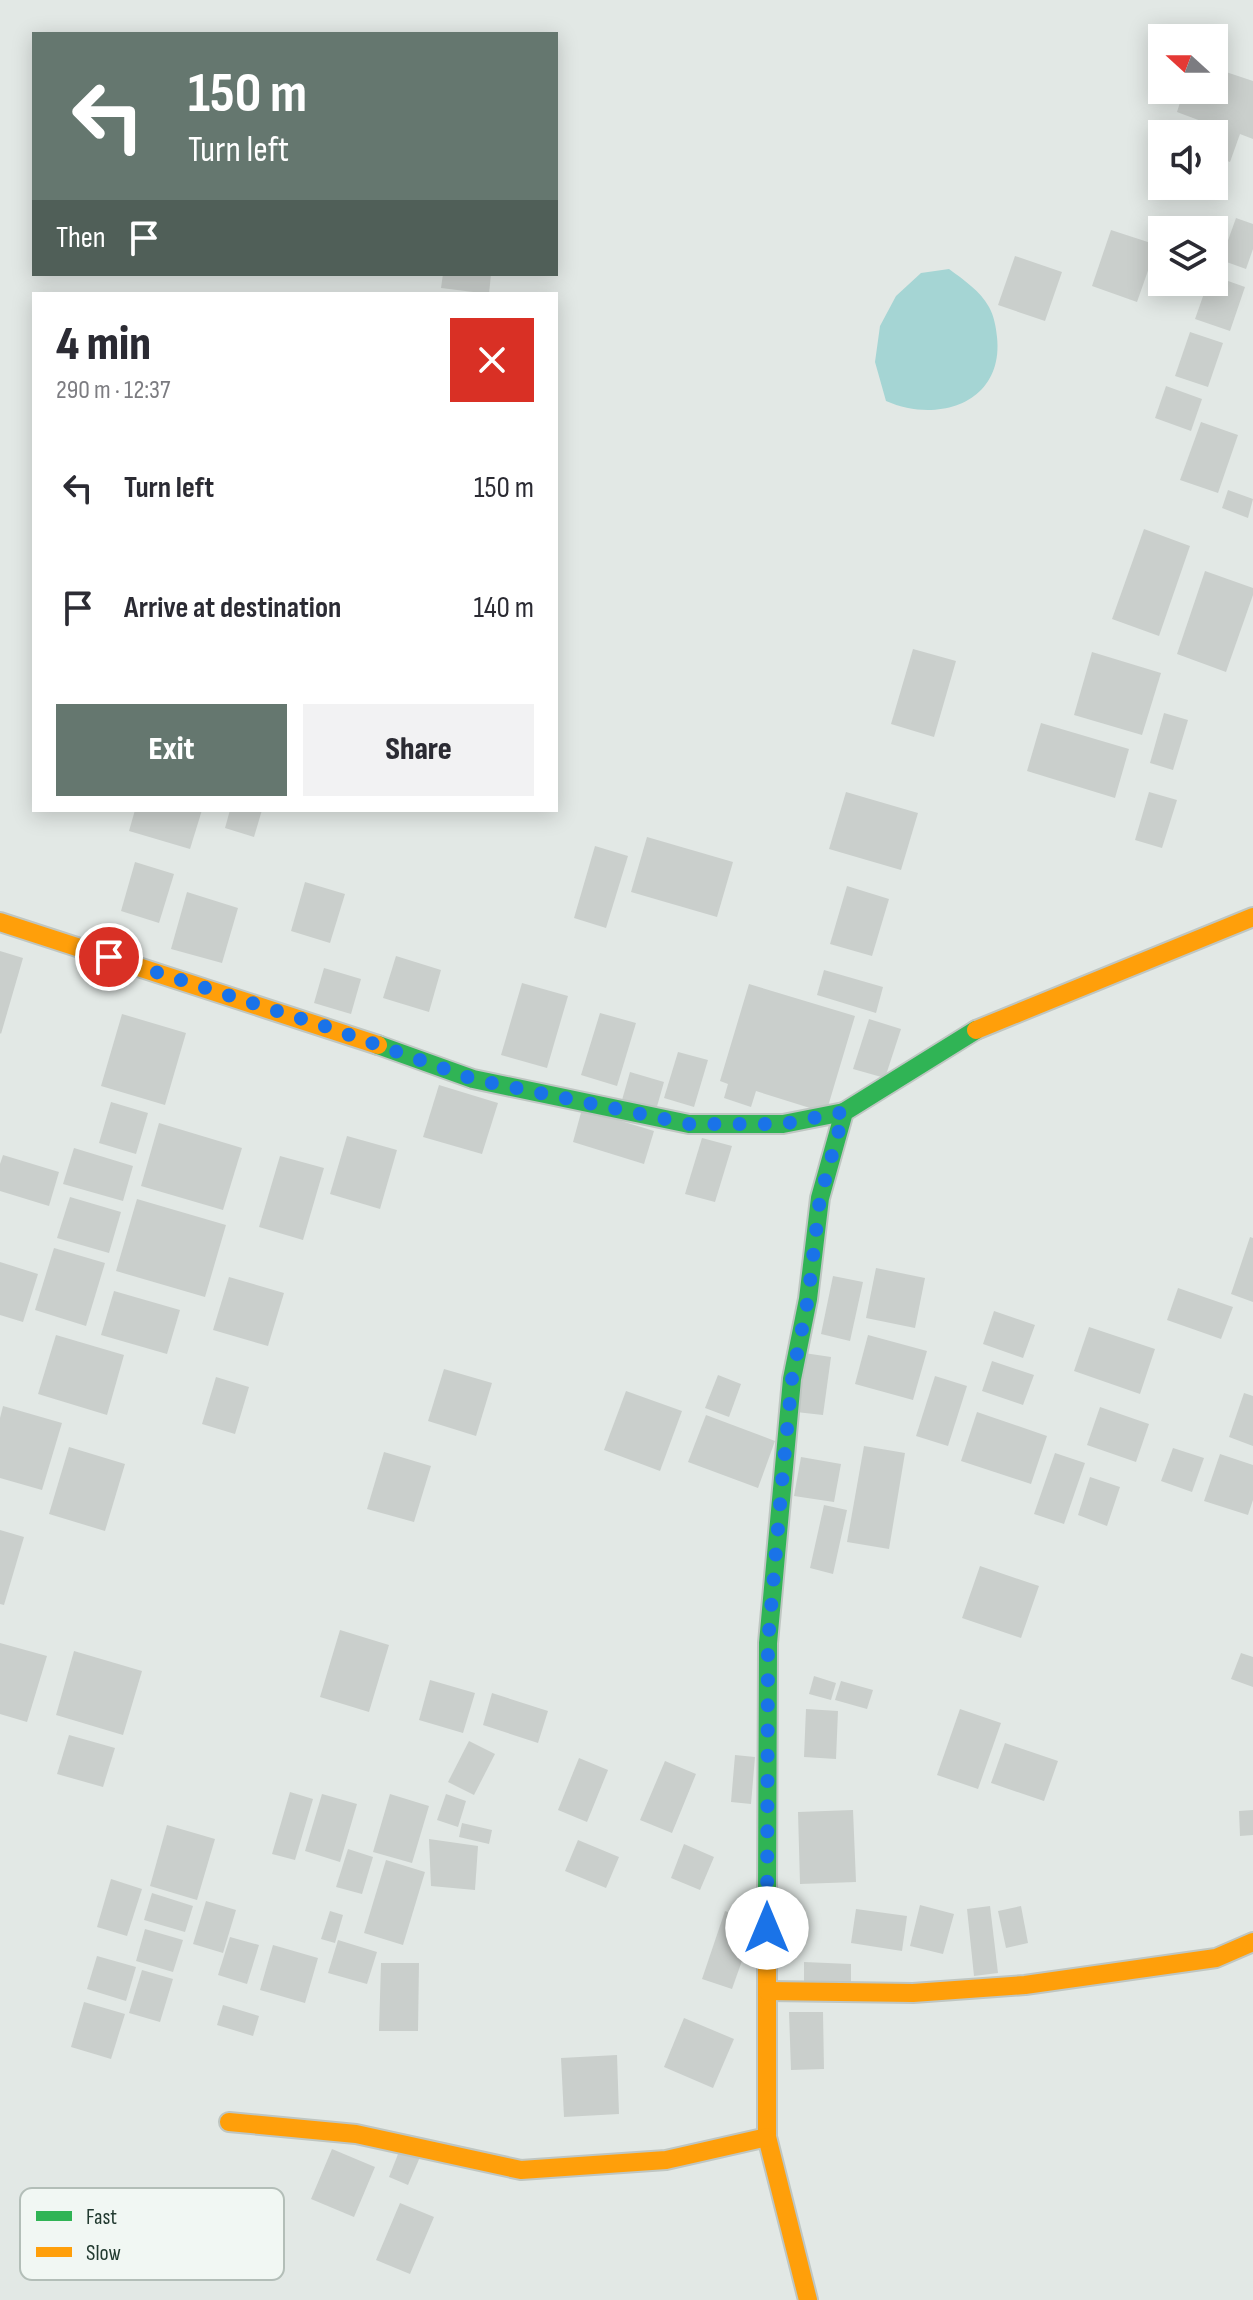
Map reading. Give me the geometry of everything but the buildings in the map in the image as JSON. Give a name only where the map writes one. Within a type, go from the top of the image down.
[{"type":"street","points":[[0,922],[330,1028],[473,1079],[689,1124],[783,1124],[844,1112],[977,1030],[1253,917]]},
{"type":"street","points":[[808,2300],[767,2137],[768,1643],[792,1379],[808,1299],[820,1198],[844,1112]]},
{"type":"street","points":[[767,1991],[913,1993],[1025,1985],[1216,1958],[1253,1942]]},
{"type":"street","points":[[229,2122],[356,2134],[521,2170],[666,2160],[767,2137]]},
{"type":"water","points":[[949,269],[976,291],[992,314],[997,337],[996,360],[990,378],[979,392],[964,402],[946,408],[906,408],[886,401],[875,362],[880,326],[896,296],[921,273]]},
{"type":"traffic: fast","points":[[767,1898],[768,1643],[792,1379],[808,1299],[820,1198],[844,1112],[976,1030]]},
{"type":"traffic: fast","points":[[378,1045],[473,1079],[689,1124],[783,1124],[844,1112]]},
{"type":"traffic: slow","points":[[976,1030],[1253,917]]},
{"type":"traffic: slow","points":[[0,922],[378,1045]]},
{"type":"traffic: slow","points":[[767,1898],[767,2137],[808,2300]]},
{"type":"traffic: slow","points":[[767,1991],[913,1993],[1025,1985],[1216,1958],[1253,1942]]},
{"type":"traffic: slow","points":[[229,2122],[356,2134],[521,2170],[666,2160],[767,2137]]},
{"type":"route","points":[[109,957],[330,1028],[473,1079],[689,1124],[783,1124],[844,1112],[820,1198],[808,1299],[792,1379],[783,1471],[768,1643],[767,1928]]}]
